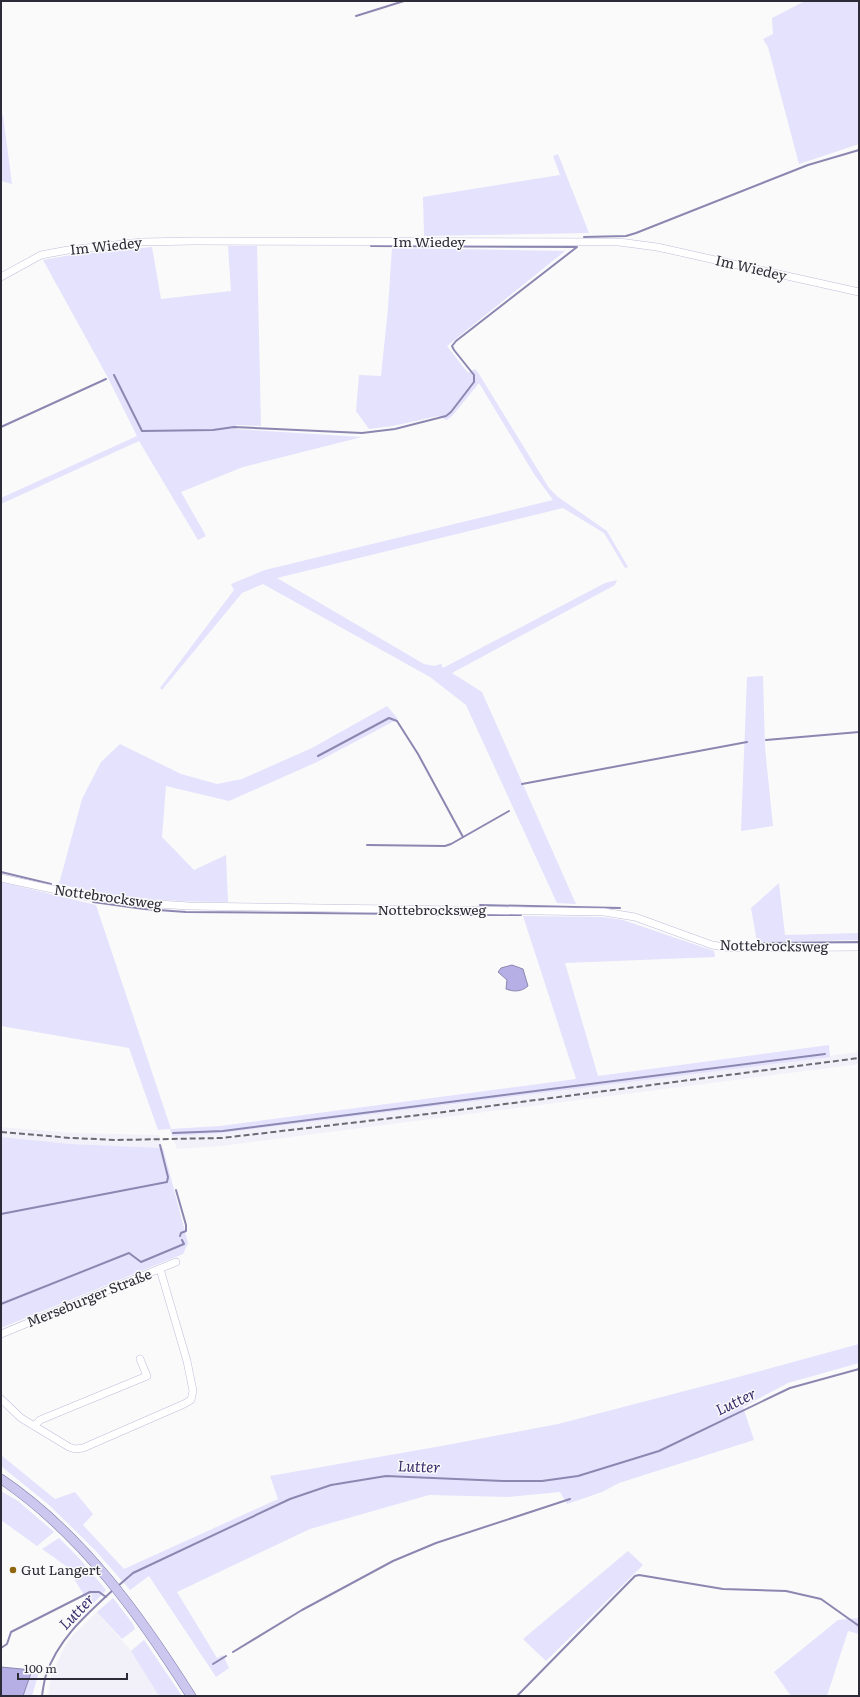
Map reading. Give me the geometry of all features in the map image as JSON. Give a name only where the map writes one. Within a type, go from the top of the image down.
[{"type":"main road","points":[[1,1480],[16,1489],[48,1516],[104,1574],[124,1598],[168,1659],[191,1696]]},
{"type":"street","name":"Im Wiedey","points":[[1,277],[41,255],[68,250],[142,242],[619,242],[657,247],[859,292]]},
{"type":"street","name":"Nottebrocksweg","points":[[1,878],[89,897],[189,906],[604,912],[635,917],[712,945],[731,948],[859,947]]},
{"type":"street","name":"Merseburger Straße","points":[[1,1334],[176,1262]]},
{"type":"street","points":[[1,1399],[21,1418],[69,1447],[75,1449],[83,1448],[190,1400],[193,1391],[187,1361],[160,1269]]},
{"type":"street","points":[[34,1426],[40,1420],[147,1376],[140,1359]]},
{"type":"shaded area","points":[[805,1],[859,1],[859,144],[799,164],[768,47],[763,39],[773,34],[772,18]]},
{"type":"shaded area","points":[[1,115],[3,115],[12,184],[1,181]]},
{"type":"shaded area","points":[[558,154],[589,233],[424,236],[423,197],[560,175],[553,156]]},
{"type":"shaded area","points":[[228,246],[257,246],[261,426],[236,425],[236,429],[362,437],[243,467],[181,492],[206,536],[198,540],[139,441],[1,504],[1,498],[137,436],[107,376],[43,260],[71,255],[152,247],[161,299],[231,291]]},
{"type":"shaded area","points":[[392,248],[565,251],[447,346],[468,373],[475,369],[479,374],[549,488],[558,497],[607,531],[628,567],[625,568],[604,533],[563,508],[277,578],[424,664],[434,666],[441,664],[443,668],[605,583],[617,580],[615,585],[452,673],[482,692],[576,904],[557,903],[466,705],[430,677],[263,584],[242,593],[162,690],[160,688],[234,590],[231,584],[265,570],[553,500],[534,474],[479,383],[453,415],[447,420],[438,416],[393,426],[369,429],[356,411],[359,375],[381,376]]},
{"type":"shaded area","points":[[763,676],[765,748],[773,826],[741,831],[747,677]]},
{"type":"shaded area","points":[[387,706],[398,719],[317,762],[229,801],[166,786],[162,837],[194,870],[226,855],[228,902],[185,901],[122,896],[59,884],[82,799],[101,762],[120,744],[181,774],[217,784],[242,779],[312,748]]},
{"type":"shaded area","points":[[1,882],[96,905],[171,1129],[220,1126],[576,1079],[523,916],[602,917],[623,920],[714,951],[715,957],[565,963],[598,1076],[829,1045],[830,1057],[221,1133],[172,1136],[170,1129],[158,1130],[129,1048],[1,1026]]},
{"type":"shaded area","points":[[779,883],[785,935],[859,933],[859,940],[757,942],[751,908]]},
{"type":"shaded area","points":[[512,965],[523,969],[528,986],[523,989],[512,991],[506,989],[507,980],[498,972],[501,968]]},
{"type":"shaded area","points":[[859,1052],[859,1064],[221,1146],[177,1149],[172,1136],[221,1133]]},
{"type":"shaded area","points":[[1,1127],[73,1133],[159,1135],[163,1148],[71,1144],[1,1137]]},
{"type":"shaded area","points":[[1,1137],[71,1144],[163,1148],[188,1243],[183,1254],[1,1328]]},
{"type":"shaded area","points":[[859,1344],[859,1363],[788,1383],[743,1407],[754,1440],[619,1483],[602,1492],[567,1504],[560,1492],[508,1497],[429,1495],[310,1529],[177,1592],[217,1658],[223,1655],[229,1668],[216,1677],[149,1576],[130,1590],[95,1550],[48,1504],[1,1466],[1,1455],[55,1499],[75,1492],[93,1514],[83,1525],[124,1569],[278,1499],[270,1476],[558,1424]]},
{"type":"shaded area","points":[[1,1491],[18,1501],[54,1532],[37,1546],[1,1520]]},
{"type":"shaded area","points":[[59,1538],[79,1558],[106,1590],[91,1606],[66,1566],[42,1549]]},
{"type":"shaded area","points":[[628,1551],[643,1565],[546,1661],[523,1639]]},
{"type":"shaded area","points":[[113,1598],[133,1624],[135,1629],[122,1639],[97,1612]]},
{"type":"shaded area","points":[[97,1612],[131,1651],[159,1696],[48,1696],[51,1676],[64,1648],[72,1636]]},
{"type":"shaded area","points":[[859,1618],[859,1634],[848,1631],[827,1696],[791,1696],[774,1672],[838,1620]]},
{"type":"shaded area","points":[[144,1640],[182,1696],[159,1696],[131,1651]]},
{"type":"shaded area","points":[[1,1667],[32,1670],[23,1696],[1,1696]]},
{"type":"shaded area","points":[[32,1670],[39,1672],[32,1696],[23,1696]]},
{"type":"waterway","points":[[356,16],[404,1]]},
{"type":"waterway","points":[[584,237],[626,236],[636,233],[808,165],[859,150]]},
{"type":"waterway","points":[[371,246],[576,247]]},
{"type":"waterway","points":[[114,375],[142,431],[213,430],[234,427],[362,433],[395,429],[446,416],[451,412],[474,382],[474,375],[452,346],[456,341],[577,247]]},
{"type":"waterway","points":[[1,427],[106,379]]},
{"type":"waterway","points":[[318,756],[389,718],[397,721],[418,754],[463,837]]},
{"type":"waterway","points":[[766,740],[859,732]]},
{"type":"waterway","points":[[522,784],[747,742]]},
{"type":"waterway","points":[[367,845],[445,846],[509,811]]},
{"type":"waterway","points":[[1,872],[51,884]]},
{"type":"waterway","points":[[93,902],[144,909],[186,912],[415,914]]},
{"type":"waterway","points":[[480,905],[620,908]]},
{"type":"waterway","points":[[427,914],[449,915]]},
{"type":"waterway","points":[[460,915],[521,915]]},
{"type":"waterway","points":[[763,943],[859,942]]},
{"type":"waterway","points":[[173,1133],[223,1131],[825,1054]]},
{"type":"waterway","points":[[1,1214],[167,1182],[168,1177],[160,1145]]},
{"type":"waterway","points":[[176,1190],[186,1225],[186,1231],[181,1233],[180,1236]]},
{"type":"waterway","points":[[1,1304],[129,1253],[141,1262],[184,1244],[182,1240]]},
{"type":"waterway","name":"Lutter","points":[[118,1586],[133,1573],[290,1499],[331,1485],[386,1476],[503,1481],[542,1481],[578,1476],[659,1451],[790,1388],[859,1369]]},
{"type":"waterway","points":[[233,1652],[302,1610],[393,1561],[436,1543],[570,1499]]},
{"type":"waterway","points":[[517,1696],[635,1576],[639,1575],[723,1589],[786,1591],[821,1599],[859,1626]]},
{"type":"waterway","name":"Lutter","points":[[42,1696],[44,1682],[51,1662],[65,1639],[83,1618],[113,1590]]},
{"type":"waterway","points":[[1,1648],[7,1644],[11,1632],[90,1592],[99,1592],[106,1597]]},
{"type":"waterway","points":[[213,1664],[226,1656]]},
{"type":"railway","points":[[1,1132],[117,1140],[222,1138],[436,1113],[859,1058]]},
{"type":"place","name":"Gut Langert","points":[[13,1570]]}]
